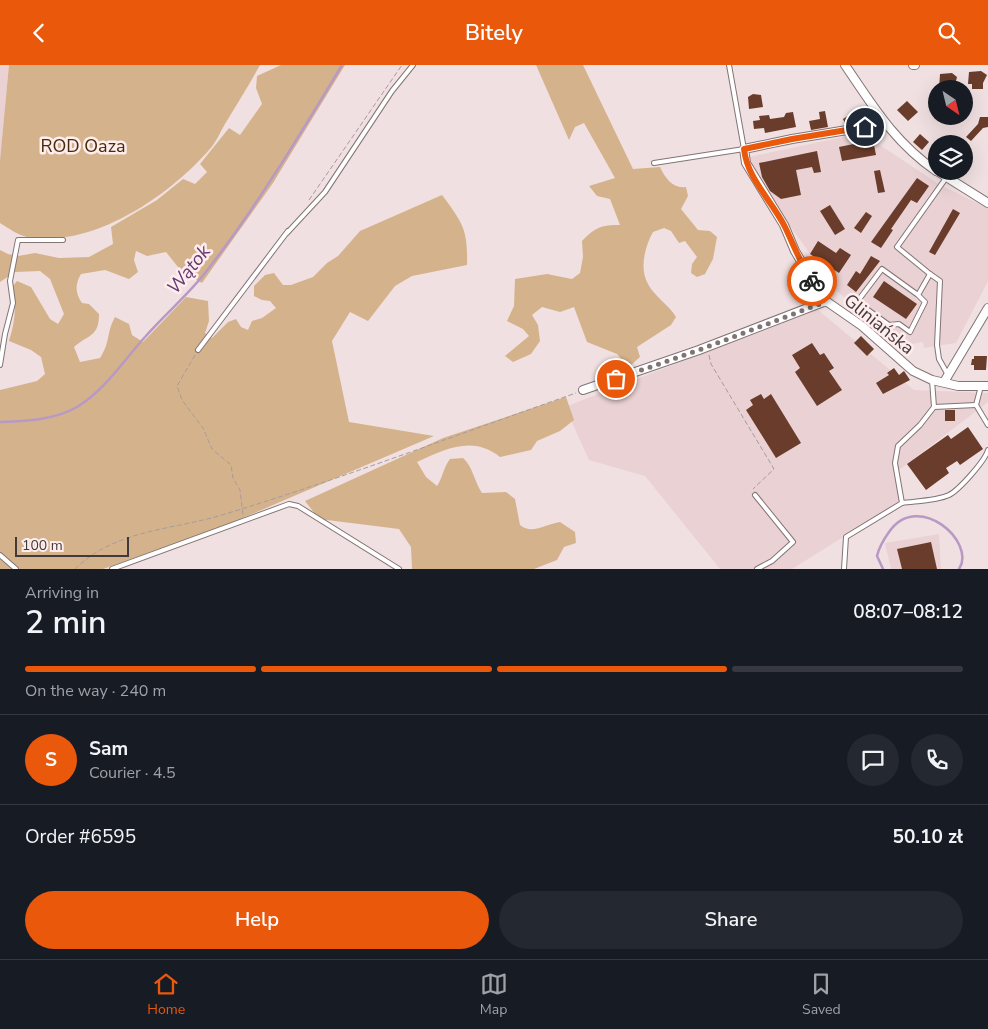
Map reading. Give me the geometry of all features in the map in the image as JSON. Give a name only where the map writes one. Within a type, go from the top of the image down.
[{"type":"street","points":[[846,65],[884,123],[906,147],[928,165]]},
{"type":"street","points":[[825,302],[794,251],[784,225],[746,163],[744,149],[884,123]]},
{"type":"street","points":[[949,180],[988,203]]},
{"type":"street","name":"Gliniańska","points":[[583,390],[708,347],[825,302],[862,327],[913,371],[932,380],[946,379],[958,386],[985,386]]},
{"type":"street","points":[[946,379],[988,308]]},
{"type":"lane","points":[[198,350],[299,217],[325,191],[392,91],[413,65]]},
{"type":"lane","points":[[654,163],[744,149],[729,65]]},
{"type":"lane","points":[[945,180],[897,247],[940,281],[937,345],[939,359],[946,379]]},
{"type":"lane","points":[[0,365],[5,334],[14,303],[10,281],[18,240],[63,240]]},
{"type":"lane","points":[[882,269],[918,295],[925,302],[910,332],[899,324],[888,325],[857,302],[882,269]]},
{"type":"lane","points":[[918,295],[930,274]]},
{"type":"lane","points":[[902,503],[895,463],[898,446],[920,425],[934,407],[932,380]]},
{"type":"lane","points":[[976,405],[985,386]]},
{"type":"lane","points":[[934,407],[976,405]]},
{"type":"lane","points":[[976,405],[988,425]]},
{"type":"lane","points":[[844,569],[846,537],[902,503],[949,495],[971,474],[988,451]]},
{"type":"lane","points":[[755,495],[793,542],[772,561],[758,569]]},
{"type":"lane","points":[[112,569],[289,504],[298,506],[399,569]]},
{"type":"lane","points":[[0,555],[16,569]]},
{"type":"path","points":[[299,217],[402,65]]},
{"type":"path","points":[[708,347],[711,364],[774,469],[752,489],[755,495]]},
{"type":"path","points":[[198,350],[184,370],[177,386],[182,400],[203,428],[212,449],[231,465],[233,478],[240,490],[242,508]]},
{"type":"path","points":[[75,569],[89,555],[143,532],[221,515],[583,390]]},
{"type":"shaded area","points":[[0,65],[9,65],[0,160]]},
{"type":"shaded area","points":[[862,133],[928,177],[928,180],[932,180],[988,208],[988,281],[956,343],[924,348],[923,342],[906,345],[890,333],[888,335],[837,291],[762,187],[749,157]]},
{"type":"shaded area","points":[[817,309],[914,390],[988,393],[988,402],[895,473],[904,499],[792,569],[720,569],[645,476],[589,460],[565,407]]},
{"type":"shaded area","points":[[939,534],[941,569],[891,569],[885,543]]},
{"type":"green space","name":"ROD Oaza","points":[[9,65],[260,65],[214,144],[173,185],[151,201],[103,227],[77,235],[52,239],[27,237],[0,223],[0,160]]},
{"type":"green space","points":[[281,65],[345,65],[273,183],[202,283],[182,272],[166,252],[147,256],[136,251],[134,260],[138,272],[129,279],[105,270],[81,274],[77,285],[78,296],[82,303],[89,304],[99,314],[99,321],[95,331],[74,347],[80,362],[100,358],[106,347],[110,328],[115,317],[129,324],[132,335],[143,342],[186,297],[208,301],[209,321],[205,333],[212,338],[228,322],[236,319],[241,327],[248,330],[252,321],[262,318],[276,308],[270,301],[254,296],[254,286],[265,275],[274,273],[283,285],[291,285],[313,277],[327,263],[338,256],[360,231],[442,195],[463,227],[467,265],[412,276],[395,286],[368,321],[350,312],[332,341],[349,422],[434,436],[210,532],[103,569],[0,569],[0,390],[37,381],[45,374],[41,357],[31,350],[9,341],[15,314],[12,287],[17,281],[31,287],[50,319],[58,324],[64,314],[50,279],[40,271],[15,272],[0,282],[0,250],[18,256],[35,253],[59,258],[89,257],[113,244],[111,227],[157,200],[183,179],[195,184],[207,172],[200,164],[229,128],[240,135],[262,104],[256,88],[257,76]]},
{"type":"green space","points":[[536,65],[583,65],[633,169],[660,167],[670,182],[677,186],[686,187],[688,196],[681,209],[698,230],[710,231],[717,237],[713,259],[705,274],[697,277],[691,273],[692,264],[697,257],[685,241],[679,243],[671,231],[664,228],[653,232],[644,258],[645,278],[650,288],[676,317],[671,325],[637,347],[640,357],[631,365],[624,362],[617,354],[587,342],[574,307],[560,312],[542,307],[532,315],[538,325],[540,341],[531,354],[513,362],[505,356],[529,336],[523,329],[507,321],[514,306],[515,279],[547,274],[572,279],[580,273],[583,257],[582,241],[599,228],[620,225],[610,199],[597,196],[589,186],[615,178],[584,123],[575,127],[569,140]]},
{"type":"green space","points":[[566,397],[574,420],[560,431],[537,441],[531,450],[500,457],[490,450],[480,447],[459,446],[417,462],[426,477],[437,486],[450,459],[463,458],[482,493],[506,492],[515,499],[520,525],[525,528],[534,529],[560,522],[575,532],[576,543],[564,547],[557,560],[534,569],[412,569],[411,547],[399,529],[319,519],[305,501],[443,438]]},
{"type":"building","points":[[981,71],[987,75],[983,83],[983,89],[973,89],[973,80],[968,80],[969,72]]},
{"type":"building","points":[[952,73],[957,77],[956,80],[940,80],[940,74]]},
{"type":"building","points":[[753,94],[761,95],[763,107],[749,109],[748,97]]},
{"type":"building","points":[[907,101],[918,112],[908,121],[897,110]]},
{"type":"building","points":[[860,109],[864,115],[846,125],[843,119]]},
{"type":"building","points":[[825,111],[828,127],[811,130],[809,121],[820,119],[819,112]]},
{"type":"building","points":[[793,112],[796,127],[765,133],[764,128],[754,129],[753,121],[760,120],[759,116],[769,115],[770,119],[784,117],[786,113]]},
{"type":"building","points":[[980,117],[988,117],[988,127],[983,128],[973,139],[973,135],[968,135],[978,124]]},
{"type":"building","points":[[920,134],[928,143],[922,150],[913,142]]},
{"type":"building","points":[[873,140],[876,155],[842,161],[839,147]]},
{"type":"building","points":[[817,151],[821,172],[814,173],[812,167],[796,170],[801,195],[781,199],[770,191],[762,177],[759,163]]},
{"type":"building","points":[[880,170],[885,192],[878,193],[874,171]]},
{"type":"building","points":[[917,178],[929,186],[917,203],[911,200],[891,229],[893,230],[881,248],[871,242]]},
{"type":"building","points":[[830,205],[845,229],[835,235],[820,211]]},
{"type":"building","points":[[953,209],[960,213],[935,255],[929,252]]},
{"type":"building","points":[[866,212],[872,216],[861,233],[854,228]]},
{"type":"building","points":[[818,241],[836,253],[840,248],[851,255],[839,273],[810,254]]},
{"type":"building","points":[[871,256],[880,261],[856,292],[847,285],[856,271],[860,274]]},
{"type":"building","points":[[884,281],[917,304],[906,319],[873,297]]},
{"type":"building","points":[[861,336],[874,349],[867,356],[854,343]]},
{"type":"building","points":[[812,343],[820,355],[824,353],[834,368],[829,371],[842,390],[817,406],[795,372],[800,368],[792,355]]},
{"type":"building","points":[[974,356],[987,356],[986,370],[974,370],[974,365],[971,365]]},
{"type":"building","points":[[894,368],[899,375],[904,371],[910,380],[883,394],[876,383],[889,375],[887,373]]},
{"type":"building","points":[[761,394],[764,399],[771,394],[801,443],[776,458],[746,410],[753,405],[750,400]]},
{"type":"building","points":[[945,410],[955,410],[955,421],[945,421]]},
{"type":"building","points":[[968,427],[983,449],[960,465],[957,461],[946,468],[949,473],[926,490],[907,464],[948,435],[951,439]]},
{"type":"building","points":[[931,542],[937,569],[902,569],[897,549]]},
{"type":"waterway","name":"Wątok","points":[[0,422],[40,419],[59,415],[77,407],[105,383],[152,329],[198,281],[224,248],[276,171],[342,65]]},
{"type":"waterway","points":[[883,569],[877,556],[884,540],[901,520],[915,516],[929,518],[942,525],[952,534],[960,546],[962,558],[959,569]]},
{"type":"way so far","points":[[616,379],[825,302],[812,281]]},
{"type":"route","points":[[812,281],[794,251],[784,225],[746,163],[744,149],[865,127]]}]
